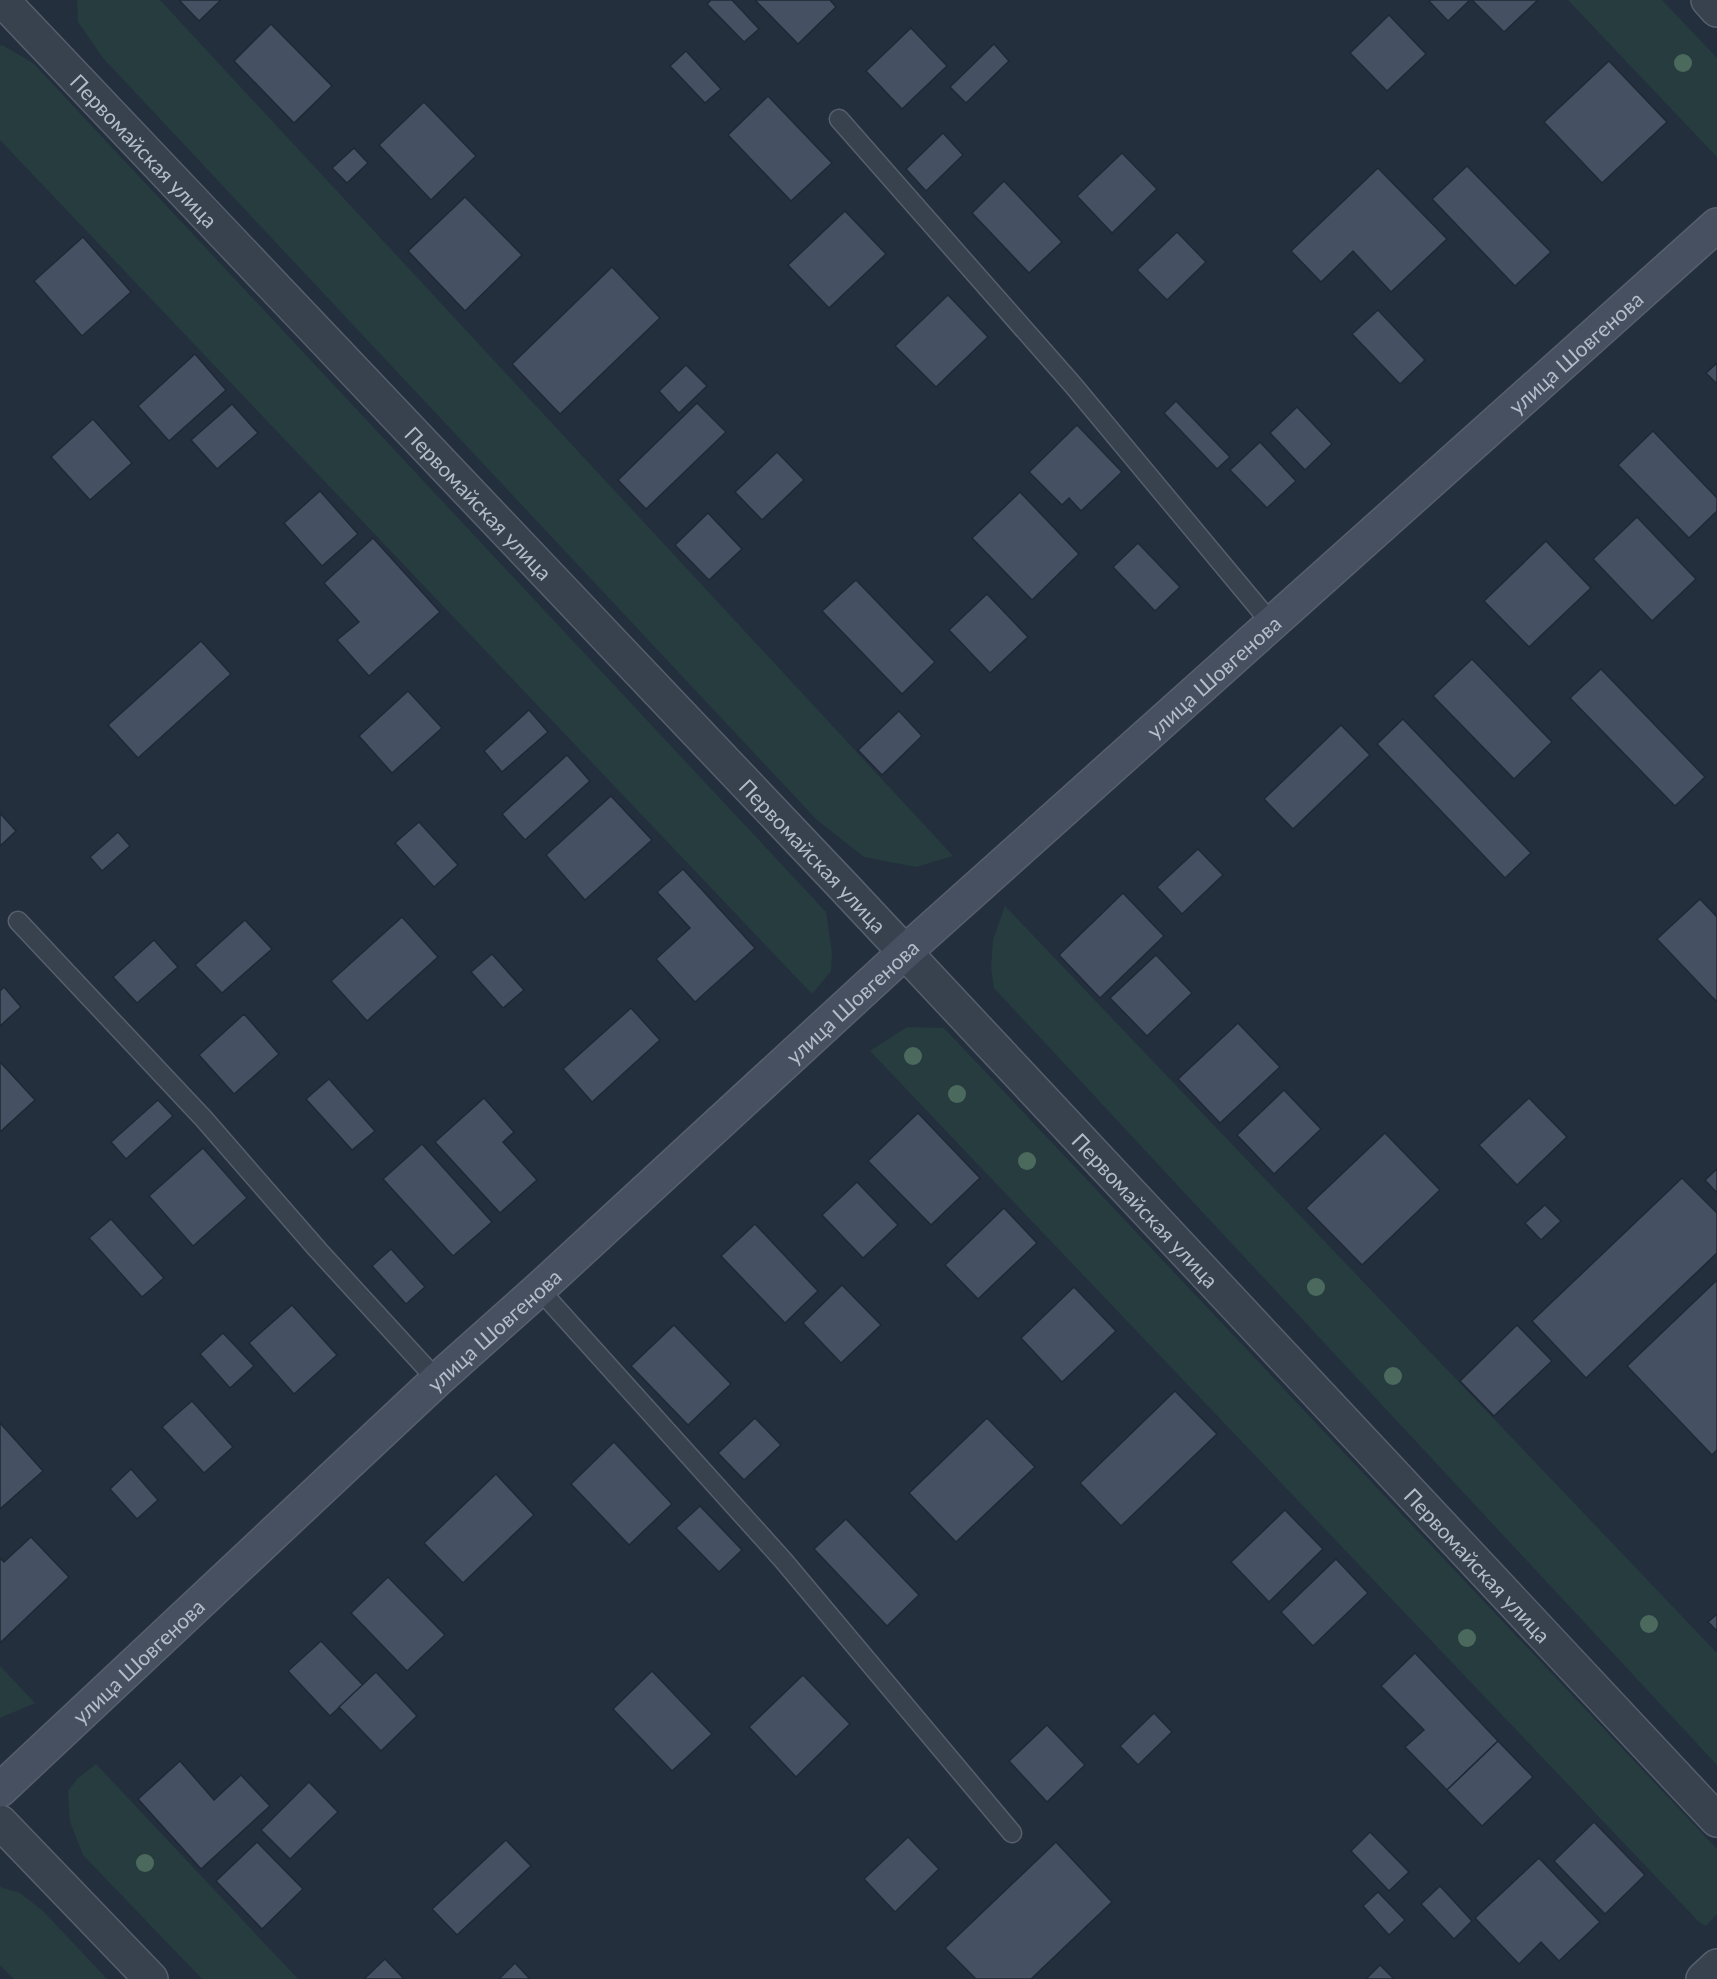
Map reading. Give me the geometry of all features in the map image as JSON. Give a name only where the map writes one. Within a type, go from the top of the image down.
[{"type":"main road","name":"улица Шовгенова","points":[[0,1790],[437,1380],[905,952],[1717,225]]},
{"type":"street","name":"Первомайская улица","points":[[1,0],[905,952],[1717,1820]]},
{"type":"street","points":[[1708,0],[1717,10]]},
{"type":"street","points":[[0,1822],[151,1979]]},
{"type":"street","points":[[1703,1979],[1717,1966]]},
{"type":"lane","points":[[839,119],[1073,385],[1272,624]]},
{"type":"lane","points":[[18,921],[204,1119],[318,1250],[437,1380]]},
{"type":"lane","points":[[539,1289],[783,1560],[1012,1833]]},
{"type":"green space","points":[[77,0],[160,0],[953,856],[916,867],[864,857],[817,820],[103,58],[78,22]]},
{"type":"green space","points":[[1568,0],[1662,0],[1717,58],[1717,157]]},
{"type":"green space","points":[[2,45],[33,63],[826,912],[832,953],[831,971],[812,994],[0,140],[0,46]]},
{"type":"green space","points":[[1005,906],[1717,1653],[1717,1765],[994,988],[991,968],[993,940]]},
{"type":"green space","points":[[907,1027],[944,1028],[1717,1849],[1717,1914],[1706,1926],[1699,1922],[870,1051]]},
{"type":"green space","points":[[0,1666],[35,1703],[0,1718]]},
{"type":"green space","points":[[96,1764],[298,1979],[202,1979],[83,1855],[70,1822],[68,1791],[78,1778]]},
{"type":"green space","points":[[0,1887],[20,1893],[43,1911],[107,1979],[14,1979],[0,1965]]},
{"type":"building","points":[[179,0],[221,0],[199,21]]},
{"type":"building","points":[[711,0],[732,0],[759,29],[744,42],[707,4]]},
{"type":"building","points":[[755,0],[830,0],[836,7],[798,44]]},
{"type":"building","points":[[1470,0],[1448,21],[1429,1]]},
{"type":"building","points":[[1472,0],[1538,0],[1504,32]]},
{"type":"building","points":[[1389,15],[1426,54],[1387,91],[1350,53]]},
{"type":"building","points":[[271,24],[332,86],[294,123],[234,61]]},
{"type":"building","points":[[911,28],[947,66],[902,109],[866,71]]},
{"type":"building","points":[[994,44],[1009,61],[966,103],[950,87]]},
{"type":"building","points":[[686,51],[721,89],[705,103],[670,66]]},
{"type":"building","points":[[1609,61],[1667,122],[1602,183],[1544,122]]},
{"type":"building","points":[[768,96],[832,163],[791,201],[728,135]]},
{"type":"building","points":[[424,102],[476,156],[431,200],[379,145]]},
{"type":"building","points":[[943,133],[963,155],[926,191],[906,169]]},
{"type":"building","points":[[354,148],[368,163],[347,183],[332,168]]},
{"type":"building","points":[[1122,153],[1157,189],[1112,233],[1077,196]]},
{"type":"building","points":[[1467,166],[1551,252],[1515,286],[1432,199]]},
{"type":"building","points":[[1378,168],[1447,239],[1391,292],[1353,251],[1321,282],[1291,251]]},
{"type":"building","points":[[1004,181],[1062,242],[1029,273],[972,213]]},
{"type":"building","points":[[465,197],[522,255],[465,311],[408,251]]},
{"type":"building","points":[[845,211],[886,254],[829,308],[788,265]]},
{"type":"building","points":[[1177,232],[1206,262],[1167,300],[1137,270]]},
{"type":"building","points":[[83,237],[131,292],[82,336],[34,281]]},
{"type":"building","points":[[612,267],[660,318],[560,414],[512,364]]},
{"type":"building","points":[[948,295],[988,337],[936,387],[895,346]]},
{"type":"building","points":[[1378,310],[1425,360],[1400,384],[1352,334]]},
{"type":"building","points":[[195,354],[226,390],[169,441],[138,406]]},
{"type":"building","points":[[1717,363],[1717,384],[1706,373]]},
{"type":"building","points":[[686,365],[707,386],[679,413],[659,391]]},
{"type":"building","points":[[1176,401],[1230,457],[1217,469],[1164,413]]},
{"type":"building","points":[[697,403],[726,432],[646,509],[618,480]]},
{"type":"building","points":[[232,404],[258,433],[217,469],[191,440]]},
{"type":"building","points":[[1297,407],[1332,444],[1305,470],[1270,433]]},
{"type":"building","points":[[93,419],[132,463],[90,500],[51,457]]},
{"type":"building","points":[[1077,425],[1122,472],[1081,511],[1069,498],[1062,505],[1029,472]]},
{"type":"building","points":[[1653,431],[1717,498],[1717,511],[1689,538],[1618,465]]},
{"type":"building","points":[[1260,442],[1296,481],[1267,508],[1230,470]]},
{"type":"building","points":[[777,452],[804,480],[762,520],[735,492]]},
{"type":"building","points":[[320,491],[358,534],[322,566],[284,523]]},
{"type":"building","points":[[1020,492],[1079,554],[1032,600],[972,538]]},
{"type":"building","points":[[708,513],[742,549],[709,580],[675,545]]},
{"type":"building","points":[[1637,517],[1696,579],[1652,621],[1593,559]]},
{"type":"building","points":[[373,538],[440,612],[369,676],[337,640],[359,622],[324,583]]},
{"type":"building","points":[[1546,541],[1591,588],[1529,647],[1484,601]]},
{"type":"building","points":[[1138,543],[1180,587],[1155,611],[1113,567]]},
{"type":"building","points":[[856,580],[935,662],[902,694],[822,611]]},
{"type":"building","points":[[987,594],[1028,637],[990,673],[949,630]]},
{"type":"building","points":[[201,641],[231,674],[138,758],[108,725]]},
{"type":"building","points":[[1472,659],[1552,742],[1514,779],[1433,696]]},
{"type":"building","points":[[1601,669],[1705,777],[1675,806],[1570,698]]},
{"type":"building","points":[[408,691],[442,728],[392,773],[359,736]]},
{"type":"building","points":[[529,710],[548,732],[502,772],[484,751]]},
{"type":"building","points":[[899,711],[922,736],[882,775],[858,750]]},
{"type":"building","points":[[1403,719],[1531,853],[1505,878],[1377,744]]},
{"type":"building","points":[[1341,725],[1370,755],[1293,829],[1264,799]]},
{"type":"building","points":[[567,755],[590,781],[525,840],[502,814]]},
{"type":"building","points":[[611,796],[652,840],[585,900],[546,855]]},
{"type":"building","points":[[0,813],[16,831],[0,846]]},
{"type":"building","points":[[419,822],[458,865],[434,887],[395,843]]},
{"type":"building","points":[[118,832],[130,846],[102,871],[90,857]]},
{"type":"building","points":[[1198,849],[1223,875],[1182,914],[1157,887]]},
{"type":"building","points":[[683,869],[755,948],[695,1002],[656,959],[690,928],[657,892]]},
{"type":"building","points":[[1123,893],[1164,936],[1100,998],[1059,955]]},
{"type":"building","points":[[1700,899],[1717,917],[1717,1002],[1657,939]]},
{"type":"building","points":[[402,917],[438,957],[367,1021],[331,981]]},
{"type":"building","points":[[245,920],[272,949],[222,993],[195,965]]},
{"type":"building","points":[[154,940],[178,967],[137,1003],[113,977]]},
{"type":"building","points":[[492,954],[524,990],[503,1008],[471,972]]},
{"type":"building","points":[[1156,955],[1192,993],[1147,1036],[1110,998]]},
{"type":"building","points":[[4,987],[21,1007],[0,1026],[0,991]]},
{"type":"building","points":[[631,1008],[660,1040],[592,1102],[563,1069]]},
{"type":"building","points":[[244,1014],[279,1054],[234,1094],[199,1055]]},
{"type":"building","points":[[1238,1023],[1280,1067],[1220,1123],[1178,1079]]},
{"type":"building","points":[[0,1064],[35,1100],[0,1132]]},
{"type":"building","points":[[329,1079],[375,1131],[352,1150],[306,1099]]},
{"type":"building","points":[[1284,1090],[1321,1129],[1274,1174],[1237,1135]]},
{"type":"building","points":[[484,1098],[514,1132],[503,1142],[537,1180],[500,1213],[435,1142]]},
{"type":"building","points":[[1529,1098],[1567,1137],[1517,1185],[1479,1145]]},
{"type":"building","points":[[158,1100],[173,1116],[126,1159],[111,1142]]},
{"type":"building","points":[[918,1113],[980,1178],[931,1225],[868,1161]]},
{"type":"building","points":[[1385,1133],[1440,1190],[1362,1265],[1306,1208]]},
{"type":"building","points":[[422,1144],[492,1222],[453,1256],[383,1179]]},
{"type":"building","points":[[203,1148],[247,1198],[193,1246],[149,1196]]},
{"type":"building","points":[[1717,1169],[1717,1193],[1705,1180]]},
{"type":"building","points":[[1682,1178],[1717,1213],[1717,1253],[1586,1378],[1532,1321]]},
{"type":"building","points":[[857,1182],[898,1225],[863,1258],[822,1215]]},
{"type":"building","points":[[1545,1205],[1561,1221],[1541,1240],[1525,1223]]},
{"type":"building","points":[[1004,1208],[1037,1243],[978,1299],[945,1265]]},
{"type":"building","points":[[111,1219],[164,1278],[142,1297],[89,1238]]},
{"type":"building","points":[[755,1224],[818,1291],[785,1323],[721,1256]]},
{"type":"building","points":[[391,1249],[425,1287],[406,1304],[372,1266]]},
{"type":"building","points":[[1717,1280],[1717,1450],[1712,1455],[1627,1366]]},
{"type":"building","points":[[842,1285],[881,1325],[841,1363],[803,1323]]},
{"type":"building","points":[[1074,1287],[1116,1331],[1062,1382],[1021,1338]]},
{"type":"building","points":[[292,1305],[337,1355],[294,1394],[249,1343]]},
{"type":"building","points":[[674,1325],[731,1384],[688,1425],[631,1366]]},
{"type":"building","points":[[1517,1325],[1552,1361],[1494,1416],[1460,1381]]},
{"type":"building","points":[[223,1333],[254,1366],[230,1388],[200,1354]]},
{"type":"building","points":[[1175,1391],[1217,1434],[1121,1526],[1080,1483]]},
{"type":"building","points":[[192,1401],[233,1447],[204,1473],[162,1427]]},
{"type":"building","points":[[755,1418],[781,1445],[744,1480],[718,1453]]},
{"type":"building","points":[[987,1418],[1035,1467],[956,1542],[909,1493]]},
{"type":"building","points":[[0,1423],[43,1471],[0,1509]]},
{"type":"building","points":[[614,1442],[672,1504],[629,1545],[571,1484]]},
{"type":"building","points":[[131,1469],[158,1500],[137,1519],[110,1489]]},
{"type":"building","points":[[496,1474],[534,1515],[463,1583],[424,1543]]},
{"type":"building","points":[[700,1506],[742,1550],[719,1572],[676,1528]]},
{"type":"building","points":[[1285,1510],[1323,1549],[1269,1602],[1231,1562]]},
{"type":"building","points":[[846,1519],[919,1595],[887,1626],[814,1549]]},
{"type":"building","points":[[31,1537],[69,1577],[0,1643],[0,1558],[4,1562]]},
{"type":"building","points":[[1336,1559],[1368,1593],[1313,1646],[1281,1612]]},
{"type":"building","points":[[388,1577],[445,1635],[407,1671],[351,1613]]},
{"type":"building","points":[[1717,1614],[1717,1631],[1708,1622]]},
{"type":"building","points":[[321,1641],[363,1685],[330,1716],[288,1671]]},
{"type":"building","points":[[1415,1653],[1498,1741],[1447,1790],[1405,1747],[1424,1730],[1381,1686]]},
{"type":"building","points":[[652,1671],[712,1734],[672,1771],[613,1709]]},
{"type":"building","points":[[376,1672],[417,1716],[381,1751],[339,1707]]},
{"type":"building","points":[[803,1675],[850,1724],[796,1777],[749,1727]]},
{"type":"building","points":[[1154,1713],[1172,1732],[1138,1765],[1120,1746]]},
{"type":"building","points":[[1047,1725],[1085,1765],[1047,1802],[1009,1761]]},
{"type":"building","points":[[1498,1741],[1533,1777],[1482,1826],[1447,1790]]},
{"type":"building","points":[[180,1761],[214,1800],[241,1775],[270,1806],[201,1869],[138,1799]]},
{"type":"building","points":[[309,1782],[338,1812],[290,1859],[261,1830]]},
{"type":"building","points":[[1594,1822],[1645,1875],[1605,1914],[1554,1861]]},
{"type":"building","points":[[1370,1832],[1409,1872],[1389,1891],[1351,1851]]},
{"type":"building","points":[[908,1837],[939,1869],[895,1912],[864,1879]]},
{"type":"building","points":[[506,1840],[531,1866],[457,1935],[432,1909]]},
{"type":"building","points":[[257,1842],[303,1889],[262,1929],[216,1881]]},
{"type":"building","points":[[1056,1842],[1112,1902],[1031,1979],[976,1979],[945,1948]]},
{"type":"building","points":[[1539,1858],[1600,1922],[1559,1961],[1541,1942],[1519,1964],[1475,1918]]},
{"type":"building","points":[[1440,1886],[1472,1921],[1454,1939],[1421,1904]]},
{"type":"building","points":[[1378,1892],[1405,1920],[1389,1935],[1363,1906]]},
{"type":"building","points":[[385,1959],[404,1979],[364,1979]]},
{"type":"building","points":[[515,1963],[530,1979],[499,1979]]},
{"type":"building","points":[[1380,1965],[1394,1979],[1366,1979]]}]
